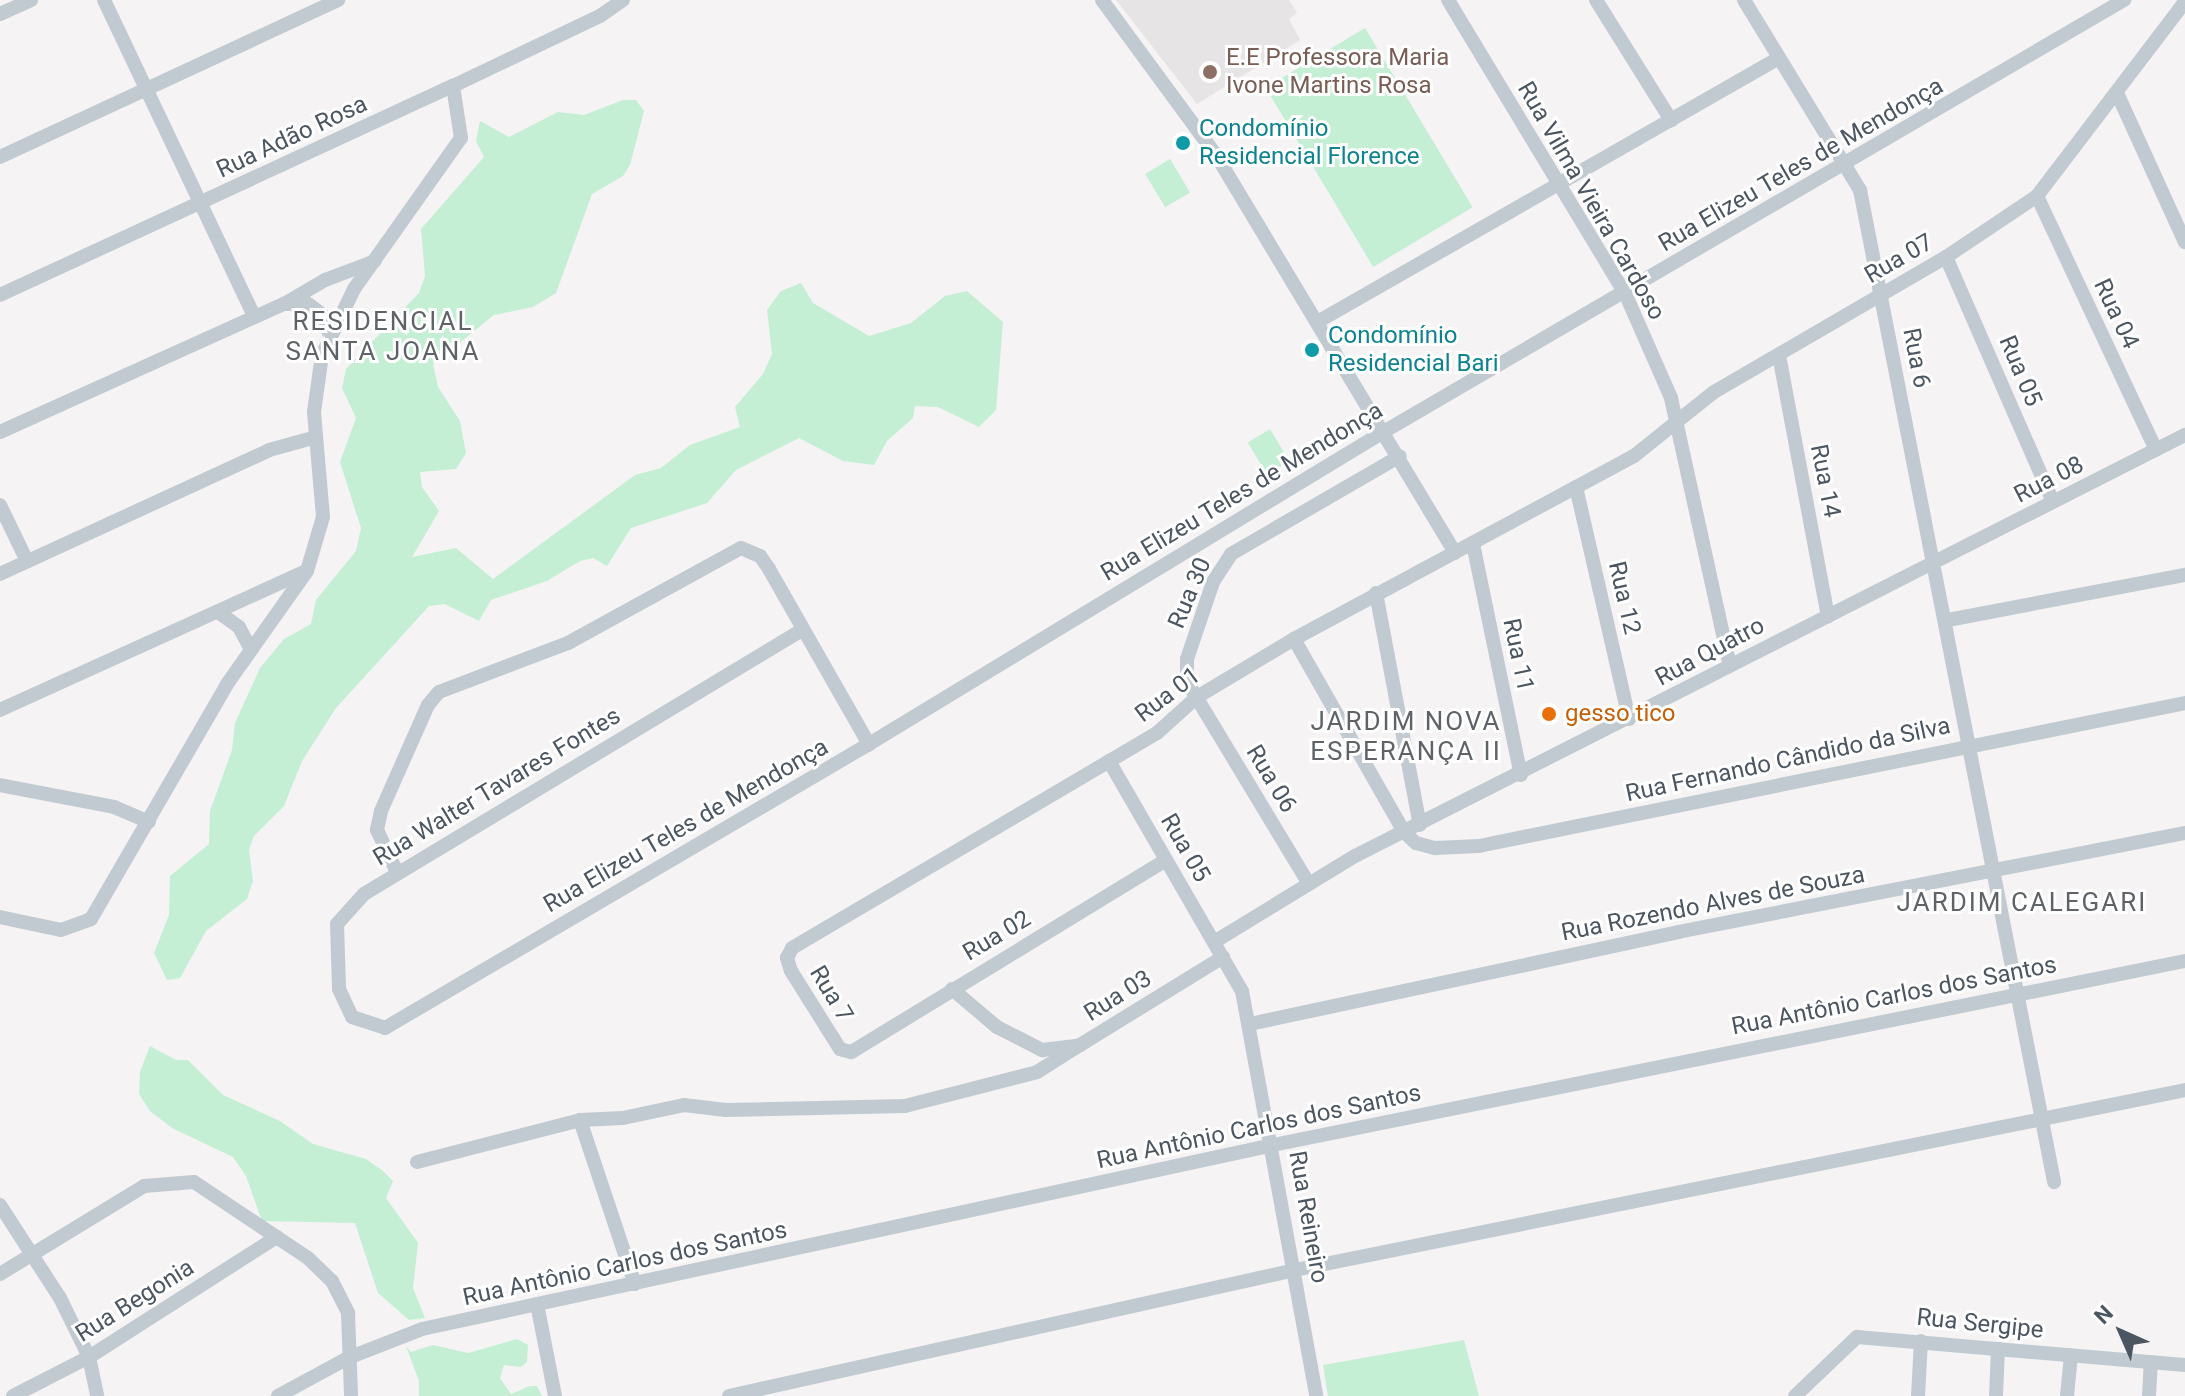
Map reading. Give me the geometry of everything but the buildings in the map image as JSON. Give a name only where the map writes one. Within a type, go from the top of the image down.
[{"type":"street","points":[[0,14],[31,0]]},
{"type":"street","points":[[104,0],[254,316]]},
{"type":"street","points":[[0,157],[338,0]]},
{"type":"street","name":"Rua Adão Rosa","points":[[0,295],[453,86],[600,16],[623,0]]},
{"type":"street","points":[[1102,0],[1216,155],[1319,321],[1455,553]]},
{"type":"street","name":"Rua Vilma Vieira Cardoso","points":[[1448,0],[1625,293],[1679,419],[1730,666]]},
{"type":"street","points":[[1596,0],[1671,120]]},
{"type":"street","name":"Rua 6","points":[[1744,0],[1860,190],[1933,564],[1948,620],[1973,745],[2045,1117],[2054,1182]]},
{"type":"street","name":"Rua Elizeu Teles de Mendonça","points":[[385,1028],[869,744],[1385,431],[2124,0]]},
{"type":"street","name":"Rua 07","points":[[1576,487],[1634,456],[1679,419],[1779,355],[1946,257],[2037,196],[2185,2]]},
{"type":"street","points":[[1319,321],[1779,58]]},
{"type":"street","points":[[0,917],[61,930],[80,927],[91,919],[251,650],[307,571],[323,517],[316,437],[316,382],[329,333],[461,138],[453,86]]},
{"type":"street","points":[[2117,93],[2185,242]]},
{"type":"street","name":"Rua 04","points":[[2037,196],[2156,450]]},
{"type":"street","name":"Rua 05","points":[[1946,257],[2053,502]]},
{"type":"street","points":[[0,432],[284,304],[325,280],[375,261]]},
{"type":"street","points":[[284,304],[308,304],[323,315],[329,333]]},
{"type":"street","name":"Rua 14","points":[[1779,355],[1828,616]]},
{"type":"street","name":"Rua 08","points":[[1933,564],[2185,435]]},
{"type":"street","points":[[0,574],[278,446],[316,437]]},
{"type":"street","name":"Rua 30","points":[[1197,697],[1187,682],[1187,659],[1220,566],[1231,554],[1400,456]]},
{"type":"street","name":"Rua 01","points":[[792,948],[1179,718],[1197,697],[1294,639],[1576,487]]},
{"type":"street","name":"Rua 12","points":[[1576,487],[1629,719]]},
{"type":"street","points":[[0,505],[27,561]]},
{"type":"street","name":"Rua 11","points":[[1473,544],[1521,775]]},
{"type":"street","points":[[397,872],[377,830],[381,811],[428,705],[439,692],[568,643],[741,548],[760,556],[769,569],[869,744]]},
{"type":"street","name":"Rua Quatro","points":[[1214,942],[1309,884],[1404,832],[1933,564]]},
{"type":"street","points":[[0,710],[221,614],[307,571]]},
{"type":"street","points":[[1948,620],[2185,575]]},
{"type":"street","points":[[1376,593],[1420,825]]},
{"type":"street","points":[[221,614],[239,627],[251,650]]},
{"type":"street","name":"Rua Walter Tavares Fontes","points":[[385,1028],[361,1024],[343,1004],[337,924],[364,894],[802,630]]},
{"type":"street","points":[[1294,639],[1404,832]]},
{"type":"street","name":"Rua 06","points":[[1197,697],[1309,884]]},
{"type":"street","name":"Rua Fernando Cândido da Silva","points":[[1404,832],[1416,843],[1435,848],[1479,846],[2185,703]]},
{"type":"street","name":"Rua 05","points":[[1109,761],[1223,957]]},
{"type":"street","points":[[0,785],[131,814],[149,822]]},
{"type":"street","name":"Rua Rozendo Alves de Souza","points":[[1250,1024],[2185,833]]},
{"type":"street","name":"Rua 02","points":[[851,1052],[1166,860]]},
{"type":"street","name":"Rua 7","points":[[792,948],[787,958],[791,971],[840,1049],[851,1052]]},
{"type":"street","name":"Rua 03","points":[[952,989],[1017,1040],[1042,1050],[1080,1045],[1223,957]]},
{"type":"street","name":"Rua Reineiro","points":[[1223,957],[1242,991],[1250,1024],[1316,1396]]},
{"type":"street","name":"Rua Antônio Carlos dos Santos","points":[[278,1396],[348,1358],[422,1329],[1273,1145],[2185,961]]},
{"type":"street","points":[[417,1162],[580,1120],[623,1118],[684,1105],[726,1110],[905,1106],[1037,1072],[1080,1045]]},
{"type":"street","points":[[729,1396],[1295,1270],[2185,1090]]},
{"type":"street","points":[[580,1120],[635,1284]]},
{"type":"street","points":[[0,1274],[144,1186],[170,1181],[194,1182],[277,1237],[332,1281],[348,1313],[351,1396]]},
{"type":"street","points":[[0,1205],[35,1255],[89,1357],[97,1396]]},
{"type":"street","name":"Rua Begonia","points":[[13,1396],[89,1357],[277,1237]]},
{"type":"street","points":[[537,1304],[555,1396]]},
{"type":"street","name":"Rua Sergipe","points":[[1795,1396],[1857,1337],[2185,1365]]},
{"type":"street","points":[[1918,1396],[1921,1341]]},
{"type":"street","points":[[1996,1396],[1998,1349]]},
{"type":"street","points":[[2067,1396],[2071,1355]]},
{"type":"street","points":[[2149,1396],[2151,1362]]},
{"type":"street","points":[[1807,1383],[1817,1396]]},
{"type":"shaded area","name":"E.E Professora Maria Ivone Martins Rosa","points":[[1116,0],[1289,0],[1297,13],[1289,19],[1300,40],[1197,104]]},
{"type":"green space","points":[[1365,28],[1473,207],[1373,267],[1266,88]]},
{"type":"green space","points":[[623,100],[636,100],[644,111],[630,165],[623,176],[592,194],[556,293],[533,307],[494,315],[433,364],[438,387],[460,421],[466,453],[456,469],[420,472],[422,487],[439,511],[412,557],[456,548],[493,579],[635,475],[661,468],[690,445],[740,427],[735,407],[763,374],[772,354],[767,310],[781,291],[801,283],[813,303],[869,336],[911,323],[945,296],[967,291],[1003,322],[996,410],[979,427],[938,407],[915,406],[913,418],[887,441],[874,465],[843,461],[799,438],[736,470],[707,503],[631,528],[607,566],[593,558],[580,561],[547,581],[491,600],[479,621],[445,604],[429,606],[336,708],[302,761],[284,806],[254,836],[249,850],[253,881],[247,899],[206,931],[180,978],[167,980],[154,953],[169,915],[170,876],[209,844],[210,811],[232,750],[235,723],[260,668],[284,639],[311,624],[316,600],[356,551],[361,528],[340,462],[356,418],[342,388],[346,369],[419,293],[425,276],[421,229],[484,157],[476,141],[480,121],[509,137],[558,112],[584,115]]},
{"type":"green space","points":[[1170,159],[1190,192],[1165,207],[1145,174]]},
{"type":"green space","points":[[1270,429],[1289,461],[1267,474],[1248,442]]},
{"type":"green space","points":[[150,1046],[176,1060],[188,1060],[223,1095],[280,1121],[313,1144],[366,1159],[382,1170],[393,1181],[386,1198],[418,1243],[413,1288],[425,1318],[409,1320],[378,1293],[355,1223],[262,1221],[246,1176],[233,1157],[172,1128],[150,1111],[139,1094],[140,1072]]},
{"type":"green space","points":[[517,1339],[528,1345],[527,1362],[521,1367],[504,1365],[500,1378],[511,1394],[537,1386],[542,1396],[419,1396],[419,1381],[406,1346],[411,1352],[433,1345],[468,1353]]},
{"type":"green space","points":[[1464,1340],[1479,1396],[1328,1396],[1323,1365]]},
{"type":"place","name":"E.E Professora Maria Ivone Martins Rosa","points":[[1210,72]]},
{"type":"place","name":"Condomínio Residencial Florence","points":[[1183,143]]},
{"type":"place","name":"Condomínio Residencial Bari","points":[[1312,350]]},
{"type":"place","name":"gesso tico","points":[[1549,714]]},
{"type":"district","name":"RESIDENCIAL SANTA JOANA","points":[[383,337]]},
{"type":"district","name":"JARDIM NOVA ESPERANÇA II","points":[[1406,737]]},
{"type":"district","name":"JARDIM CALEGARI","points":[[2022,903]]}]
